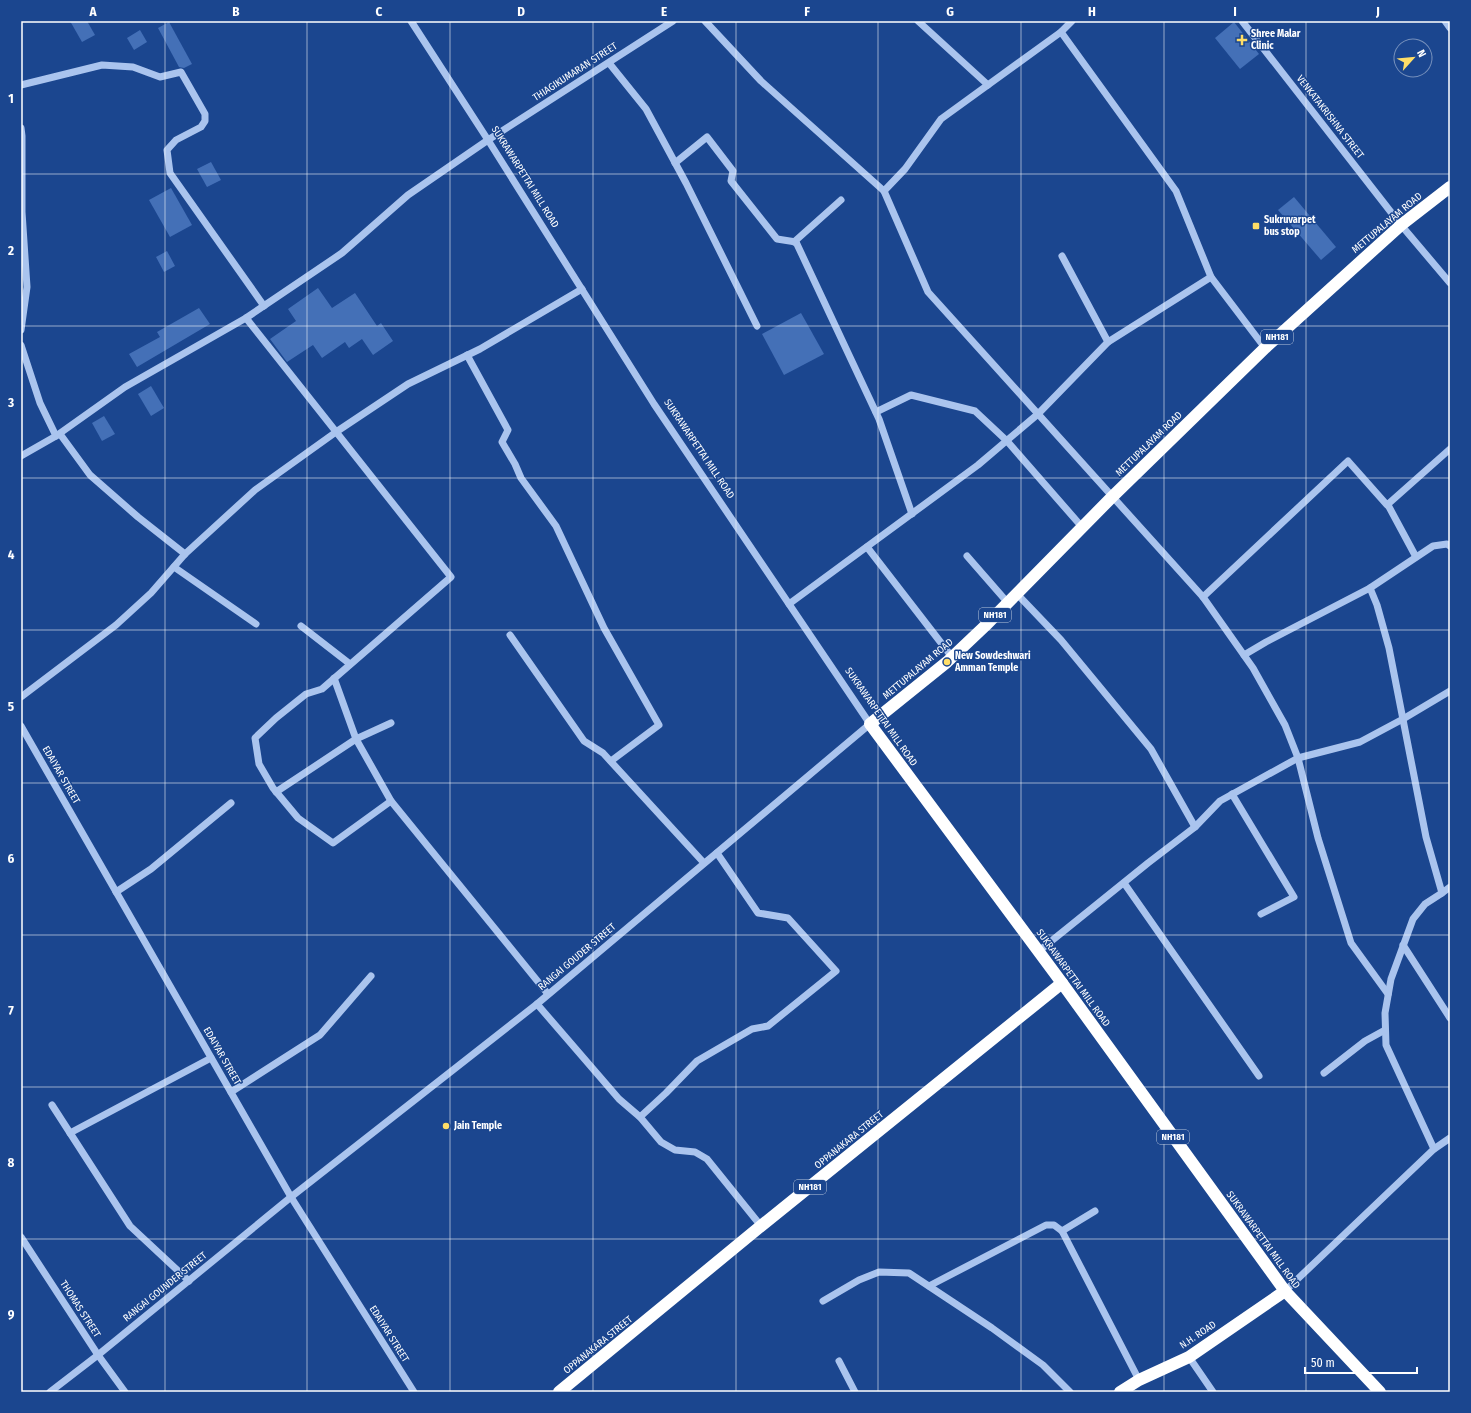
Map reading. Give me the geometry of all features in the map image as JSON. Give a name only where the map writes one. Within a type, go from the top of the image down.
[{"type":"highway","name":"METTUPALAYAM ROAD","points":[[870,724],[952,657],[1017,594],[1112,497],[1265,348],[1401,225],[1450,187]]},
{"type":"highway","name":"SUKRAWARPETTAI MILL ROAD","points":[[870,724],[1039,951],[1284,1291],[1380,1392]]},
{"type":"highway","name":"OPPANAKARA STREET","points":[[559,1392],[761,1226],[1062,983]]},
{"type":"highway","name":"N.H. ROAD","points":[[1122,1392],[1139,1380],[1189,1357],[1284,1291]]},
{"type":"street","name":"SUKRAWARPETTAI MILL ROAD","points":[[411,21],[488,140],[654,404],[870,724]]},
{"type":"street","name":"THIAGIKUMARAN STREET","points":[[21,456],[58,435],[126,387],[246,318],[264,306],[342,253],[408,195],[488,140],[673,21]]},
{"type":"street","points":[[705,21],[761,81],[884,191],[928,292],[1203,597],[1244,655],[1253,668],[1285,726],[1298,758],[1318,838],[1350,944],[1388,994]]},
{"type":"street","points":[[918,21],[988,85]]},
{"type":"street","points":[[884,191],[905,169],[941,118],[1061,32],[1072,21]]},
{"type":"street","name":"VENKATAKRISHNA STREET","points":[[1242,21],[1401,225],[1450,283]]},
{"type":"street","points":[[1445,21],[1450,28]]},
{"type":"street","points":[[1061,32],[1176,191],[1211,277],[1265,348]]},
{"type":"street","points":[[609,63],[646,109],[675,163],[757,326]]},
{"type":"street","points":[[21,85],[102,65],[133,67],[160,77],[181,72],[205,114],[205,121],[201,127],[176,140],[167,150],[170,173],[264,306]]},
{"type":"street","points":[[21,128],[22,212],[27,287],[21,330]]},
{"type":"street","points":[[675,163],[707,136],[733,171],[731,181],[777,239],[796,242],[876,412],[912,514]]},
{"type":"street","points":[[794,242],[841,200]]},
{"type":"street","points":[[1062,256],[1108,342]]},
{"type":"street","points":[[789,604],[978,465],[1038,414],[1108,342],[1211,277]]},
{"type":"street","points":[[21,697],[116,624],[152,593],[185,554],[255,490],[336,432],[408,384],[468,355],[582,289]]},
{"type":"street","points":[[246,318],[451,578],[322,689],[306,694],[276,718],[255,738],[259,764],[276,792],[298,818],[333,843],[391,801]]},
{"type":"street","points":[[21,345],[40,403],[58,435],[90,475],[138,517],[185,554]]},
{"type":"street","points":[[468,355],[508,430],[502,442],[515,464],[521,478],[556,526],[604,628],[659,725],[611,761]]},
{"type":"street","points":[[876,412],[911,395],[975,412],[1007,441],[1082,528]]},
{"type":"street","points":[[1388,504],[1450,449]]},
{"type":"street","points":[[1203,597],[1348,461],[1387,505],[1388,504],[1416,557]]},
{"type":"street","points":[[1244,655],[1272,638],[1370,588],[1433,546],[1447,544],[1450,546]]},
{"type":"street","points":[[867,547],[952,657]]},
{"type":"street","points":[[967,556],[1008,603]]},
{"type":"street","points":[[174,567],[256,624]]},
{"type":"street","points":[[1370,588],[1378,605],[1389,648],[1426,837],[1442,893]]},
{"type":"street","points":[[1017,594],[1062,640],[1150,749],[1195,827]]},
{"type":"street","points":[[301,626],[350,664]]},
{"type":"street","points":[[510,635],[584,741],[603,753],[611,761],[704,863]]},
{"type":"street","points":[[334,678],[356,739],[391,801],[548,994]]},
{"type":"street","points":[[1039,951],[1195,827],[1220,801],[1298,758],[1360,742],[1450,691]]},
{"type":"street","points":[[276,792],[356,739],[390,724]]},
{"type":"street","name":"RANGAI GOUDER STREET","points":[[291,1197],[537,1004],[870,724]]},
{"type":"street","name":"EDAIYAR STREET","points":[[21,726],[291,1197],[414,1392]]},
{"type":"street","points":[[1232,794],[1294,897],[1261,914]]},
{"type":"street","points":[[116,892],[151,869],[231,803]]},
{"type":"street","points":[[640,1117],[666,1093],[696,1060],[752,1029],[768,1026],[836,971],[788,918],[758,913],[717,853]]},
{"type":"street","points":[[1124,883],[1260,1076]]},
{"type":"street","points":[[1434,1149],[1386,1044],[1385,1013],[1391,979],[1413,919],[1425,904],[1450,887]]},
{"type":"street","points":[[1403,945],[1450,1018]]},
{"type":"street","points":[[231,1092],[320,1035],[371,976]]},
{"type":"street","points":[[537,1004],[619,1099],[640,1117],[661,1142],[675,1150],[695,1152],[707,1159],[761,1226]]},
{"type":"street","points":[[1324,1073],[1365,1041],[1385,1030]]},
{"type":"street","points":[[70,1133],[211,1058]]},
{"type":"street","points":[[52,1105],[130,1226],[189,1281]]},
{"type":"street","points":[[1284,1291],[1434,1149],[1450,1138]]},
{"type":"street","name":"RANGAI GOUNDER STREET","points":[[50,1392],[98,1355],[291,1197]]},
{"type":"street","points":[[1062,1231],[1095,1211]]},
{"type":"street","points":[[929,1286],[1046,1225],[1054,1225],[1062,1231],[1139,1380]]},
{"type":"street","name":"THOMAS STREET","points":[[21,1237],[98,1355],[125,1392]]},
{"type":"street","points":[[823,1301],[859,1280],[879,1272],[909,1272],[992,1328],[1043,1365],[1070,1392]]},
{"type":"street","points":[[1189,1357],[1214,1392]]},
{"type":"street","points":[[839,1360],[855,1392]]},
{"type":"building","points":[[70,21],[87,21],[95,35],[82,42]]},
{"type":"building","points":[[169,22],[192,64],[184,68],[179,67],[158,28]]},
{"type":"building","points":[[1234,22],[1259,54],[1240,69],[1215,38]]},
{"type":"building","points":[[140,30],[147,42],[134,50],[127,38]]},
{"type":"building","points":[[211,162],[221,180],[207,187],[197,169]]},
{"type":"building","points":[[171,188],[192,225],[170,237],[149,200]]},
{"type":"building","points":[[1294,197],[1336,247],[1321,260],[1278,210]]},
{"type":"building","points":[[167,251],[175,266],[164,272],[156,257]]},
{"type":"building","points":[[318,288],[332,308],[355,293],[377,326],[381,323],[393,341],[373,355],[362,339],[349,348],[345,342],[322,358],[313,345],[287,362],[270,339],[296,321],[288,309]]},
{"type":"building","points":[[199,308],[210,324],[137,367],[129,354],[160,337],[157,332]]},
{"type":"building","points":[[801,313],[824,354],[784,375],[762,334]]},
{"type":"building","points":[[151,386],[164,408],[151,416],[138,394]]},
{"type":"building","points":[[104,416],[115,434],[102,441],[92,423]]},
{"type":"place","name":"Shree Malar Clinic","points":[[1242,40]]},
{"type":"place","name":"Sukruvarpet bus stop","points":[[1256,226]]},
{"type":"place","name":"New Sowdeshwari Amman Temple","points":[[947,662]]},
{"type":"place","name":"Jain Temple","points":[[446,1126]]}]
